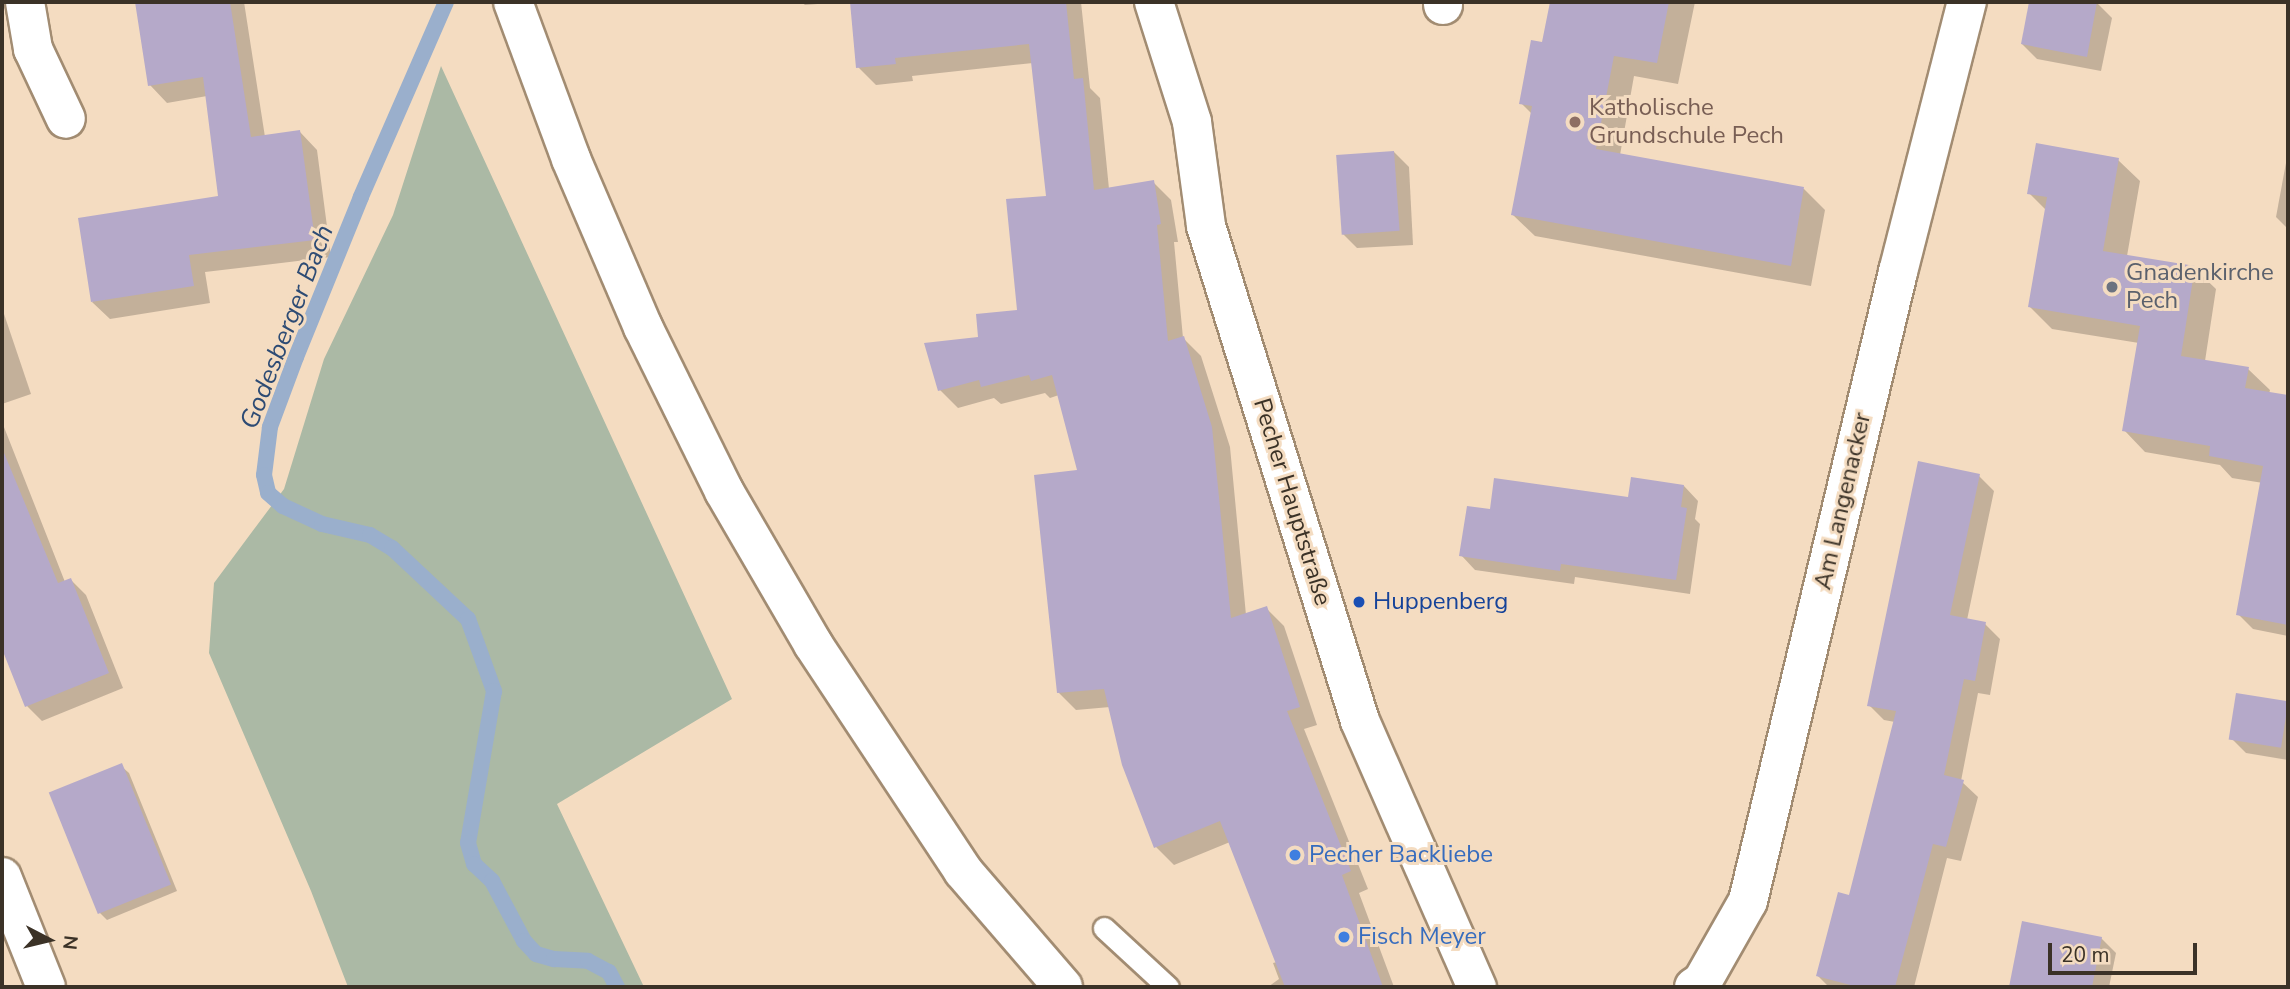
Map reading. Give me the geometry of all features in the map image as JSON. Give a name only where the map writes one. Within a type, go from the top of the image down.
[{"type":"street","points":[[24,2],[33,49],[66,119]]},
{"type":"street","points":[[513,2],[571,159],[637,315],[724,491],[813,644],[963,871],[1063,987]]},
{"type":"street","name":"Pecher Hauptstraße","points":[[1154,2],[1192,122],[1206,226],[1360,721],[1477,987]]},
{"type":"street","name":"Am Langenacker","points":[[1703,985],[1748,901],[1895,285],[1967,2]]},
{"type":"street","points":[[2,877],[46,987]]},
{"type":"lane","points":[[1104,928],[1168,987]]},
{"type":"green space","points":[[441,66],[732,699],[557,804],[644,987],[348,987],[311,891],[209,653],[214,583],[284,489],[324,359],[393,215]]},
{"type":"building","points":[[135,2],[230,2],[251,137],[300,130],[315,240],[189,255],[194,286],[91,302],[78,218],[218,196],[203,77],[148,86]]},
{"type":"building","points":[[850,2],[1066,2],[1074,79],[1083,78],[1094,190],[1154,180],[1161,224],[1157,225],[1168,341],[1184,336],[1212,427],[1231,618],[1267,606],[1300,707],[1287,711],[1351,871],[1342,875],[1383,987],[1285,987],[1220,821],[1154,848],[1122,765],[1104,689],[1057,693],[1034,475],[1077,470],[1052,375],[1031,381],[1029,375],[981,387],[979,380],[938,391],[924,343],[978,337],[976,314],[1017,310],[1006,199],[1046,196],[1029,44],[895,58],[896,64],[856,68]]},
{"type":"building","name":"Katholische Grundschule Pech","points":[[1550,2],[1669,2],[1657,63],[1614,56],[1596,149],[1804,187],[1791,266],[1511,215],[1532,106],[1519,104],[1531,40],[1542,42]]},
{"type":"building","points":[[2029,2],[2097,2],[2087,57],[2021,44]]},
{"type":"building","points":[[2036,143],[2119,158],[2103,251],[2195,266],[2181,356],[2249,367],[2245,388],[2288,395],[2288,625],[2236,615],[2263,466],[2209,456],[2210,446],[2122,431],[2140,326],[2028,307],[2047,197],[2027,194]]},
{"type":"building","points":[[1394,151],[1400,231],[1342,235],[1336,155]]},
{"type":"building","points":[[2,448],[58,583],[71,578],[109,673],[25,707],[2,649]]},
{"type":"building","points":[[1918,461],[1980,474],[1950,615],[1986,622],[1975,681],[1964,679],[1944,775],[1964,780],[1946,847],[1933,844],[1895,987],[1858,987],[1816,976],[1838,892],[1849,895],[1896,711],[1867,706]]},
{"type":"building","points":[[1631,477],[1684,485],[1681,507],[1687,508],[1676,580],[1561,564],[1560,571],[1459,556],[1467,506],[1490,509],[1494,478],[1628,497]]},
{"type":"building","points":[[2236,693],[2288,701],[2281,748],[2229,739]]},
{"type":"building","points":[[122,763],[171,884],[98,914],[49,793]]},
{"type":"building","points":[[2022,921],[2102,937],[2092,987],[2009,987]]},
{"type":"waterway","name":"Godesberger Bach","points":[[446,2],[361,197],[296,357],[270,427],[264,475],[268,493],[283,506],[322,524],[370,535],[392,548],[468,619],[494,691],[468,843],[474,864],[492,881],[524,941],[536,954],[554,959],[588,961],[609,972],[617,987]]},
{"type":"place","name":"Katholische Grundschule Pech","points":[[1575,122]]},
{"type":"place","name":"Gnadenkirche Pech","points":[[2112,287]]},
{"type":"place","name":"Huppenberg","points":[[1359,602]]},
{"type":"place","name":"Pecher Backliebe","points":[[1295,855]]},
{"type":"place","name":"Fisch Meyer","points":[[1344,937]]}]
